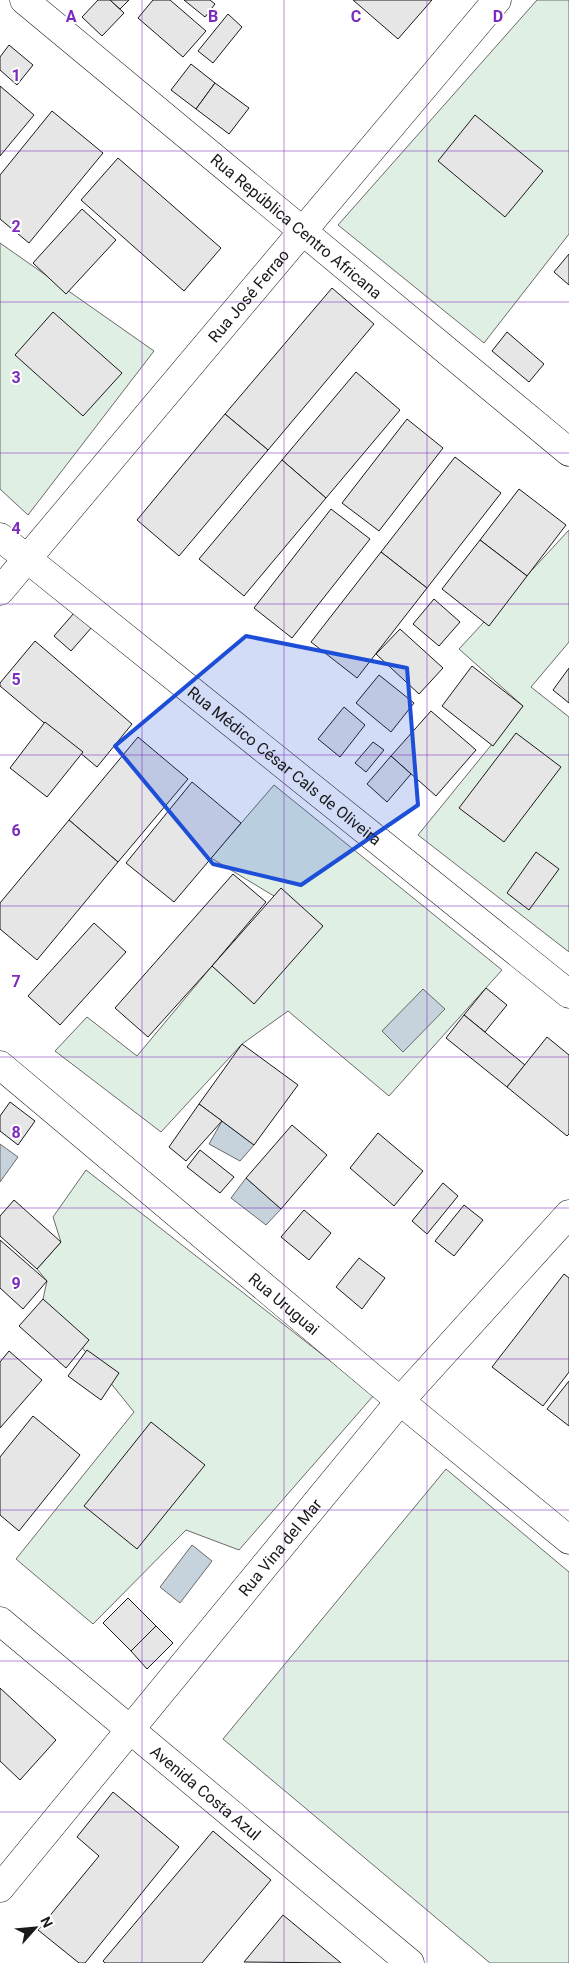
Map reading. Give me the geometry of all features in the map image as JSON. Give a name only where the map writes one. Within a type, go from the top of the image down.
[{"type":"street","name":"Rua República Centro Africana","points":[[24,0],[569,452]]},
{"type":"street","name":"Rua José Ferrao","points":[[0,591],[497,0]]},
{"type":"street","name":"Rua Médico César Cals de Oliveira","points":[[0,537],[569,994]]},
{"type":"street","name":"Rua Uruguai","points":[[0,1065],[400,1401],[569,1540]]},
{"type":"street","name":"Rua Vina del Mar","points":[[0,1888],[400,1401],[569,1214]]},
{"type":"street","name":"Avenida Costa Azul","points":[[0,1621],[410,1963]]},
{"type":"highlighted area","points":[[246,636],[407,668],[418,805],[301,885],[213,864],[115,746]]},
{"type":"green space","points":[[537,0],[569,0],[569,234],[484,343],[338,225]]},
{"type":"green space","points":[[0,243],[154,351],[28,515],[0,489]]},
{"type":"green space","points":[[569,530],[569,642],[531,687],[569,717],[569,952],[418,835],[523,706],[459,649]]},
{"type":"green space","points":[[274,785],[502,970],[389,1096],[288,1011],[242,1044],[161,1132],[55,1051],[87,1017],[137,1056],[212,966],[254,1003],[322,925],[211,858]]},
{"type":"green space","points":[[86,1170],[374,1395],[239,1550],[186,1530],[93,1624],[16,1559],[134,1412],[43,1299],[47,1281],[37,1269],[61,1242],[53,1217]]},
{"type":"green space","points":[[446,1469],[569,1572],[569,1963],[490,1963],[223,1739]]},
{"type":"shaded area","points":[[423,989],[445,1009],[403,1052],[382,1031]]},
{"type":"shaded area","points":[[222,1121],[254,1145],[240,1161],[209,1144]]},
{"type":"shaded area","points":[[0,1144],[18,1157],[0,1182]]},
{"type":"shaded area","points":[[246,1178],[281,1209],[266,1225],[231,1198]]},
{"type":"shaded area","points":[[192,1545],[212,1561],[180,1603],[160,1587]]},
{"type":"building","points":[[98,0],[110,0],[124,13],[102,36],[82,17]]},
{"type":"building","points":[[110,0],[129,0],[120,9]]},
{"type":"building","points":[[153,0],[170,0],[206,31],[183,57],[138,18]]},
{"type":"building","points":[[184,0],[210,0],[215,4],[205,17]]},
{"type":"building","points":[[353,0],[432,0],[398,39]]},
{"type":"building","points":[[228,14],[242,27],[213,63],[198,51]]},
{"type":"building","points":[[9,45],[33,65],[17,85],[0,70],[0,57]]},
{"type":"building","points":[[191,64],[215,83],[196,109],[171,90]]},
{"type":"building","points":[[215,83],[249,108],[229,134],[196,109]]},
{"type":"building","points":[[0,86],[34,115],[0,156]]},
{"type":"building","points":[[52,111],[103,153],[29,243],[0,219],[0,175]]},
{"type":"building","points":[[475,115],[543,171],[505,217],[438,161]]},
{"type":"building","points":[[118,158],[221,248],[184,291],[81,200]]},
{"type":"building","points":[[82,209],[116,240],[66,294],[33,263]]},
{"type":"building","points":[[569,254],[569,285],[554,272]]},
{"type":"building","points":[[332,288],[374,324],[268,450],[225,414]]},
{"type":"building","points":[[53,312],[122,373],[83,416],[15,355]]},
{"type":"building","points":[[507,332],[544,364],[529,382],[492,351]]},
{"type":"building","points":[[356,372],[400,410],[326,498],[282,460]]},
{"type":"building","points":[[225,414],[268,450],[179,556],[137,520]]},
{"type":"building","points":[[407,419],[443,448],[379,531],[342,503]]},
{"type":"building","points":[[455,457],[501,493],[427,588],[381,552]]},
{"type":"building","points":[[282,460],[326,498],[244,596],[199,559]]},
{"type":"building","points":[[519,489],[566,525],[527,576],[480,540]]},
{"type":"building","points":[[331,509],[370,539],[292,638],[254,608]]},
{"type":"building","points":[[480,540],[527,576],[489,626],[442,589]]},
{"type":"building","points":[[381,552],[427,588],[357,678],[311,642]]},
{"type":"building","points":[[434,599],[460,622],[439,646],[413,624]]},
{"type":"building","points":[[74,613],[92,627],[71,651],[54,636]]},
{"type":"building","points":[[400,629],[443,668],[419,694],[376,654]]},
{"type":"building","points":[[35,641],[132,724],[97,767],[0,686],[0,683]]},
{"type":"building","points":[[472,666],[523,706],[493,746],[442,706]]},
{"type":"building","points":[[569,668],[569,703],[553,690]]},
{"type":"building","points":[[379,675],[414,703],[391,732],[356,703]]},
{"type":"building","points":[[344,707],[365,725],[340,757],[318,739]]},
{"type":"building","points":[[431,711],[476,750],[436,796],[391,756]]},
{"type":"building","points":[[45,722],[83,752],[47,797],[10,768]]},
{"type":"building","points":[[516,733],[561,767],[504,842],[459,808]]},
{"type":"building","points":[[138,737],[188,779],[118,862],[69,820]]},
{"type":"building","points":[[373,742],[384,750],[366,772],[355,763]]},
{"type":"building","points":[[391,756],[411,774],[387,802],[367,784]]},
{"type":"building","points":[[192,782],[241,823],[174,902],[126,863]]},
{"type":"building","points":[[69,820],[118,862],[37,960],[0,929],[0,903]]},
{"type":"building","points":[[536,852],[559,869],[529,910],[507,893]]},
{"type":"building","points":[[233,874],[266,902],[148,1037],[115,1008]]},
{"type":"building","points":[[281,888],[323,926],[254,1004],[212,966]]},
{"type":"building","points":[[94,923],[126,952],[60,1025],[28,996]]},
{"type":"building","points":[[486,988],[507,1005],[485,1032],[464,1015]]},
{"type":"building","points":[[464,1015],[525,1065],[507,1087],[446,1038]]},
{"type":"building","points":[[547,1037],[569,1055],[569,1134],[567,1136],[507,1087]]},
{"type":"building","points":[[242,1044],[298,1085],[254,1145],[199,1104]]},
{"type":"building","points":[[10,1102],[35,1121],[18,1145],[0,1131],[0,1116]]},
{"type":"building","points":[[199,1104],[222,1121],[186,1161],[169,1147]]},
{"type":"building","points":[[292,1125],[327,1155],[281,1209],[246,1178]]},
{"type":"building","points":[[378,1133],[423,1171],[394,1206],[350,1168]]},
{"type":"building","points":[[200,1150],[234,1177],[220,1193],[187,1167]]},
{"type":"building","points":[[443,1183],[458,1196],[427,1234],[412,1221]]},
{"type":"building","points":[[14,1200],[61,1242],[37,1269],[0,1236],[0,1216]]},
{"type":"building","points":[[464,1205],[483,1220],[454,1256],[435,1241]]},
{"type":"building","points":[[304,1210],[331,1233],[309,1260],[281,1237]]},
{"type":"building","points":[[0,1240],[47,1281],[23,1309],[0,1288]]},
{"type":"building","points":[[359,1258],[385,1278],[362,1309],[336,1287]]},
{"type":"building","points":[[564,1274],[569,1278],[569,1372],[543,1406],[492,1367]]},
{"type":"building","points":[[43,1299],[89,1340],[66,1368],[19,1326]]},
{"type":"building","points":[[87,1350],[119,1373],[101,1400],[68,1376]]},
{"type":"building","points":[[9,1351],[42,1380],[0,1428],[0,1362]]},
{"type":"building","points":[[569,1381],[569,1426],[547,1409]]},
{"type":"building","points":[[33,1416],[80,1455],[19,1531],[0,1515],[0,1457]]},
{"type":"building","points":[[151,1422],[205,1465],[137,1549],[84,1506]]},
{"type":"building","points":[[128,1598],[156,1626],[131,1651],[103,1623]]},
{"type":"building","points":[[156,1626],[173,1643],[147,1669],[131,1651]]},
{"type":"building","points":[[0,1688],[56,1740],[20,1780],[0,1761]]},
{"type":"building","points":[[113,1792],[179,1847],[85,1963],[79,1963],[38,1930],[99,1856],[77,1837]]},
{"type":"building","points":[[213,1831],[271,1880],[202,1963],[105,1963],[103,1961]]},
{"type":"building","points":[[283,1915],[341,1963],[244,1962]]}]
